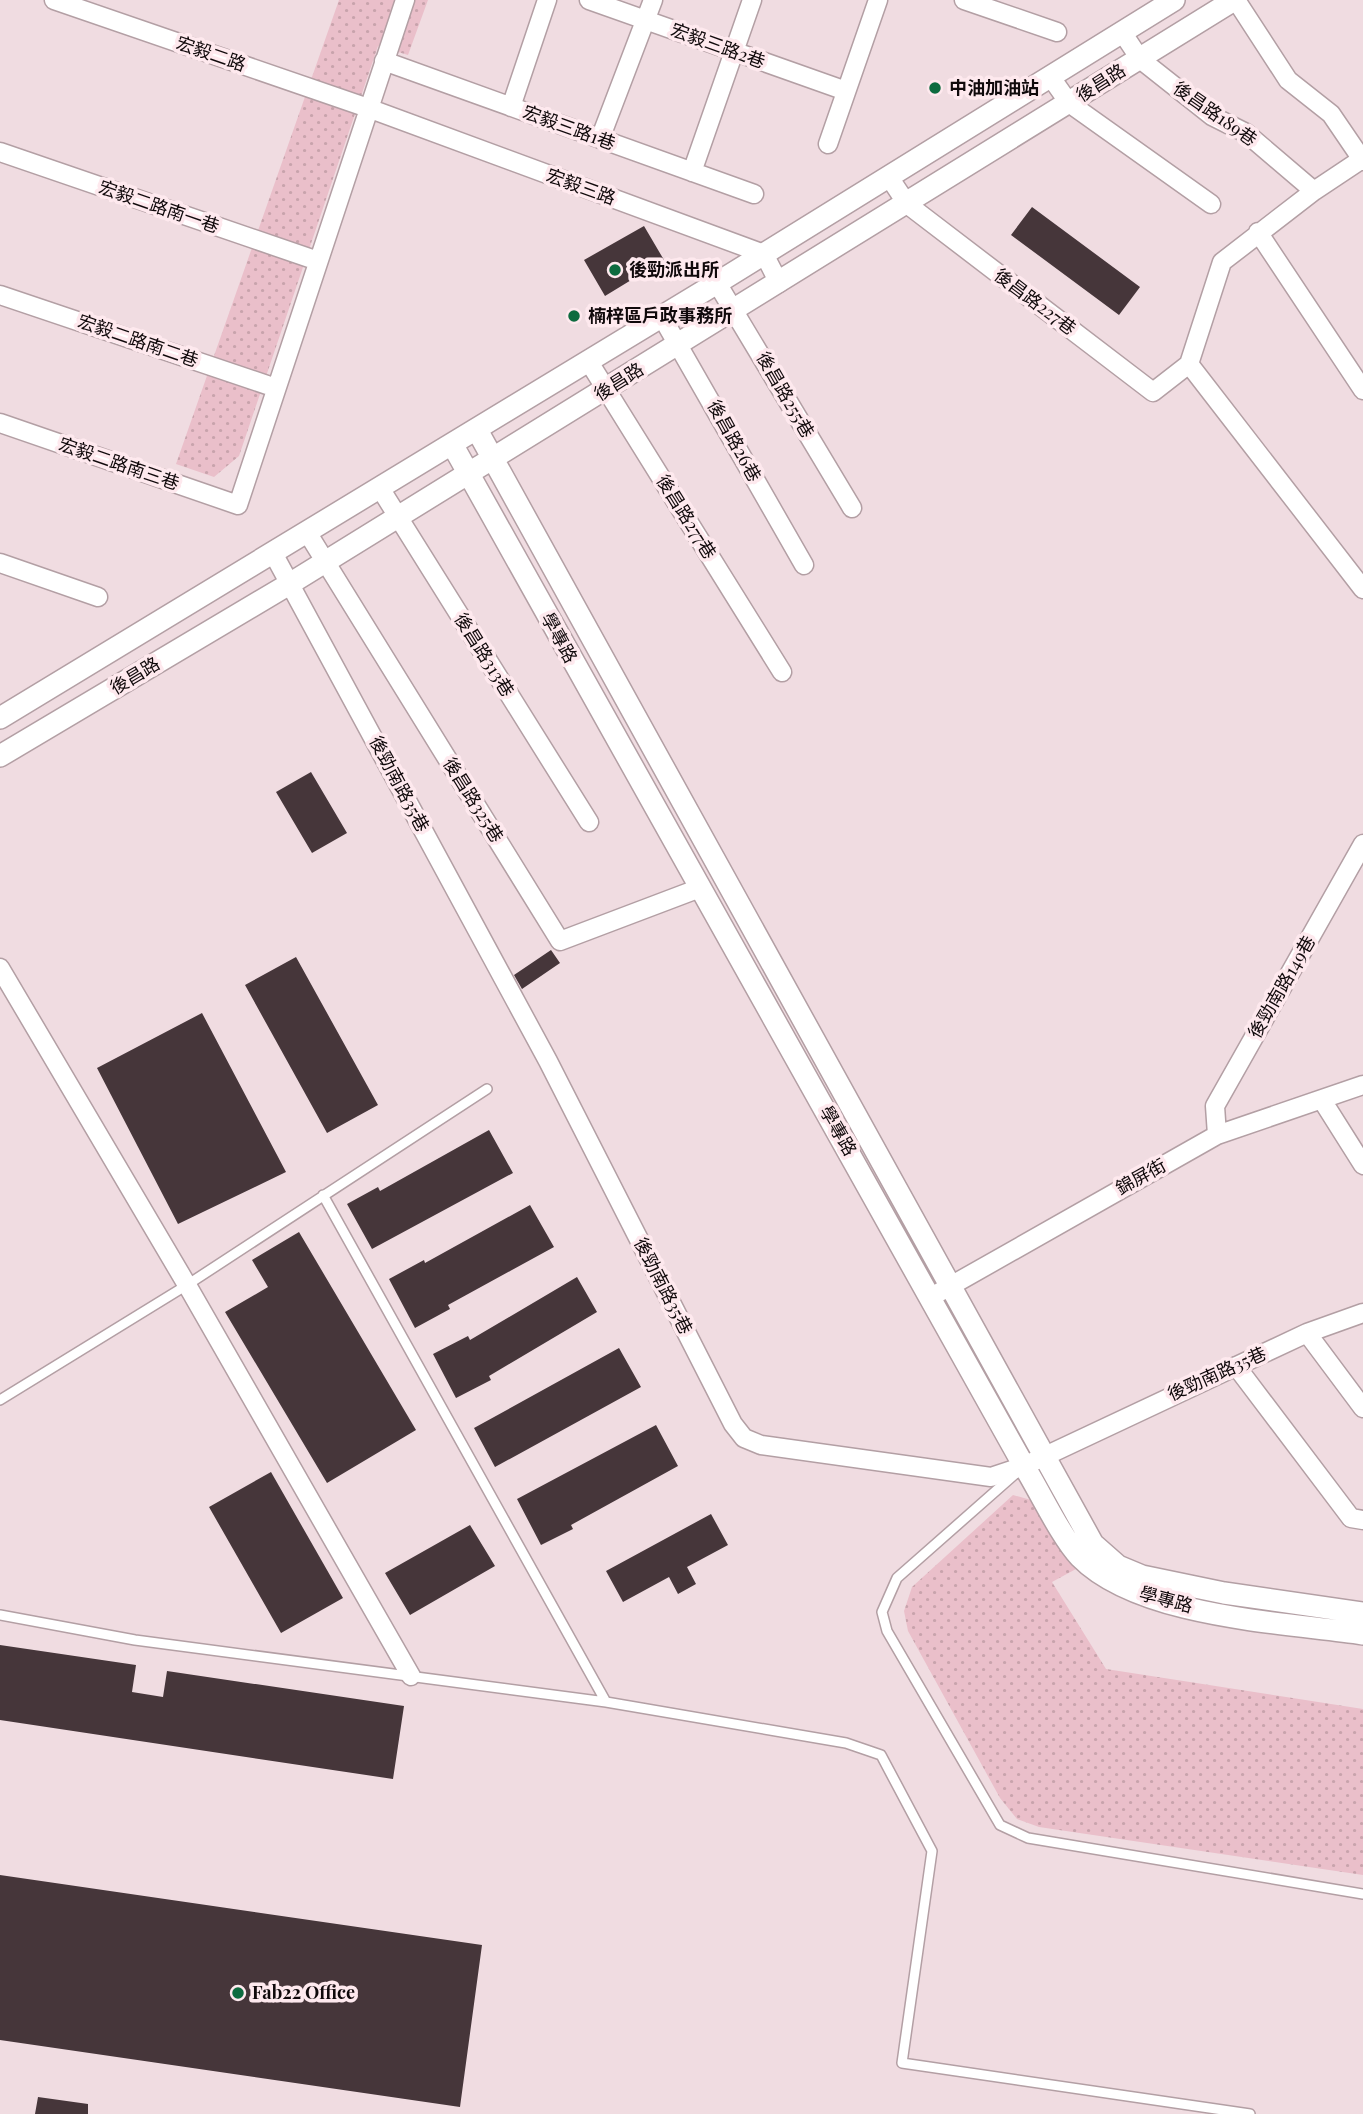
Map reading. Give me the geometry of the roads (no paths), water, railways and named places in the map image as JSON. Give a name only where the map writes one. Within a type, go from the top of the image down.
[{"type":"street","name":"宏毅二路","points":[[54,0],[368,108]]},
{"type":"street","points":[[276,388],[405,0]]},
{"type":"street","points":[[511,107],[547,0]]},
{"type":"street","name":"宏毅三路2巷","points":[[589,0],[846,92]]},
{"type":"street","points":[[600,139],[653,0]]},
{"type":"street","points":[[692,172],[752,0]]},
{"type":"street","points":[[828,144],[878,0]]},
{"type":"street","points":[[964,0],[1057,32]]},
{"type":"street","name":"後昌路","points":[[0,718],[589,362],[1174,0]]},
{"type":"street","points":[[1235,0],[1288,80],[1331,114],[1363,160],[1314,191],[1222,262],[1189,364],[1363,589]]},
{"type":"street","name":"後昌路","points":[[0,756],[291,583],[1235,0]]},
{"type":"street","name":"後昌路189巷","points":[[1122,32],[1140,59],[1212,116],[1246,133],[1314,191]]},
{"type":"street","name":"宏毅三路1巷","points":[[384,61],[754,194]]},
{"type":"street","points":[[1050,76],[1069,103],[1211,204]]},
{"type":"street","name":"宏毅三路","points":[[368,108],[764,254]]},
{"type":"street","name":"宏毅二路南一巷","points":[[0,152],[318,261]]},
{"type":"street","name":"後昌路227巷","points":[[889,177],[907,204],[1153,392],[1189,364]]},
{"type":"street","points":[[1258,232],[1363,390]]},
{"type":"street","points":[[764,254],[779,283]]},
{"type":"street","name":"後昌路255巷","points":[[717,283],[736,310],[852,508]]},
{"type":"street","name":"宏毅二路南二巷","points":[[0,295],[276,388]]},
{"type":"street","name":"後昌路26巷","points":[[662,317],[680,344],[804,565]]},
{"type":"street","name":"後昌路277巷","points":[[589,362],[782,672]]},
{"type":"street","name":"宏毅二路南三巷","points":[[0,423],[238,505],[276,388]]},
{"type":"street","name":"學專路","points":[[477,430],[939,1291],[1034,1461],[1078,1555],[1111,1582],[1138,1594],[1216,1613],[1363,1634]]},
{"type":"street","name":"學專路","points":[[452,444],[700,888],[939,1291]]},
{"type":"street","name":"後昌路313巷","points":[[380,488],[589,822]]},
{"type":"street","name":"後昌路325巷","points":[[307,532],[560,941],[700,888]]},
{"type":"street","name":"後勁南路35巷","points":[[273,553],[548,1061],[733,1424],[744,1438],[761,1445],[991,1477],[1034,1461],[1307,1333],[1363,1313]]},
{"type":"street","points":[[0,563],[98,597]]},
{"type":"street","name":"後勁南路149巷","points":[[1217,1135],[1214,1106],[1363,844]]},
{"type":"street","points":[[0,968],[187,1285],[411,1676]]},
{"type":"street","name":"錦屏街","points":[[939,1291],[1217,1135],[1363,1085]]},
{"type":"street","points":[[1322,1100],[1363,1165]]},
{"type":"street","points":[[1307,1333],[1363,1408]]},
{"type":"street","points":[[1236,1366],[1357,1519]]},
{"type":"street","name":"學專路","points":[[1034,1461],[1093,1544],[1118,1566],[1142,1576],[1224,1593],[1363,1613]]},
{"type":"lane","points":[[0,1399],[187,1285],[487,1090]]},
{"type":"lane","points":[[323,1195],[606,1702]]},
{"type":"lane","points":[[1034,1461],[897,1578],[882,1612],[887,1631],[1000,1825],[1028,1838],[1363,1894]]},
{"type":"lane","points":[[0,1615],[135,1640],[606,1702],[846,1743],[881,1755],[932,1851],[902,2063],[1250,2114]]},
{"type":"place","name":"中油加油站","points":[[935,88]]},
{"type":"place","name":"後勁派出所","points":[[615,270]]},
{"type":"place","name":"楠梓區戶政事務所","points":[[574,316]]},
{"type":"place","name":"Fab22 Office","points":[[238,1993]]}]
